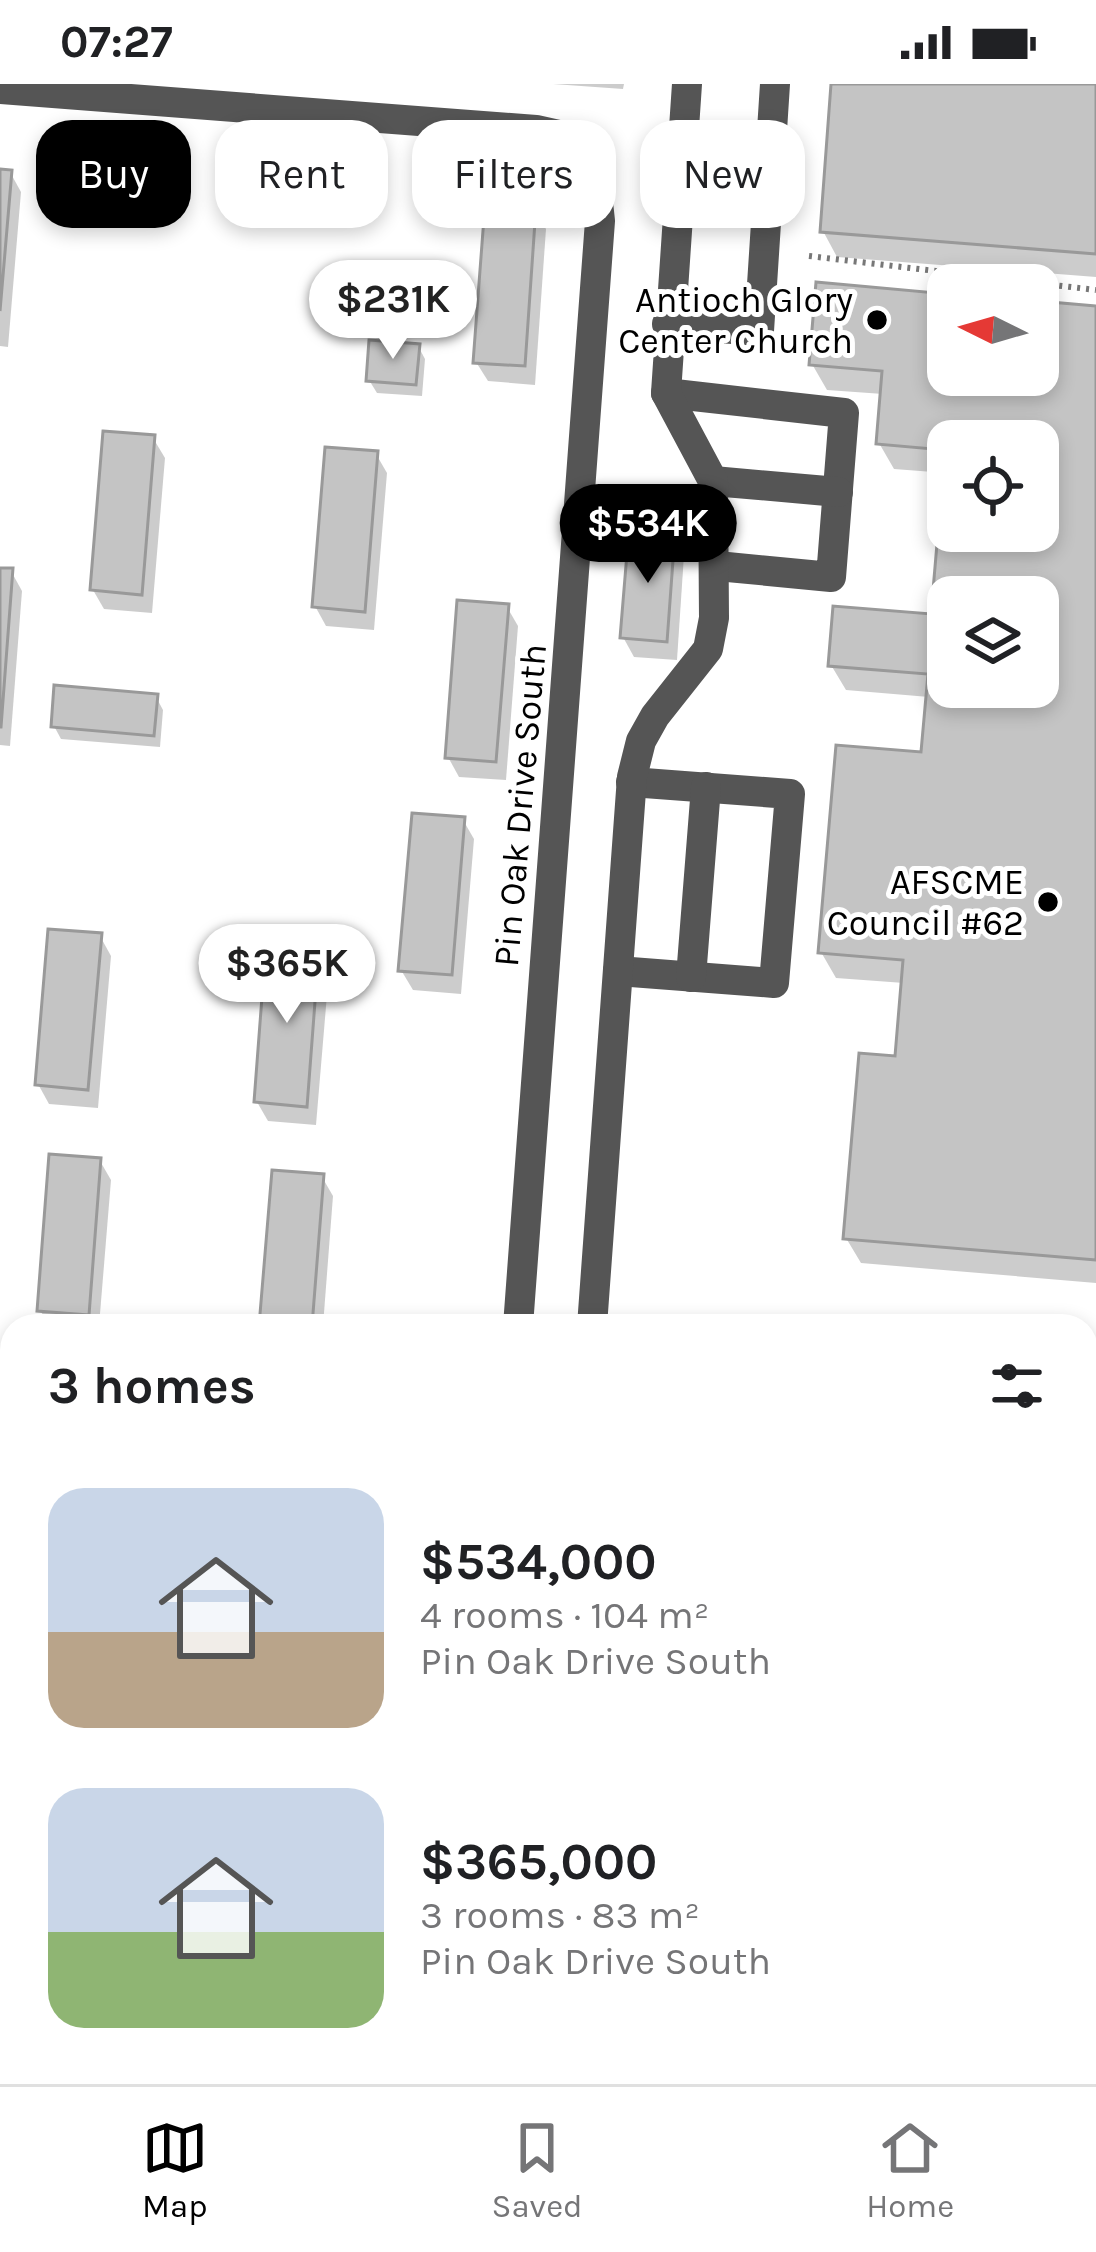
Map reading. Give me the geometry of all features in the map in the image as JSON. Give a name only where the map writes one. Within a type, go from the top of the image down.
[{"type":"street","points":[[593,1314],[632,782],[641,741],[655,716],[708,649],[717,566],[713,482],[666,393],[667,324],[687,84]]},
{"type":"street","points":[[667,324],[759,331],[775,84]]},
{"type":"street","name":"Pin Oak Drive South","points":[[0,89],[536,130],[563,136],[594,166],[600,190],[598,265],[519,1314]]},
{"type":"street","points":[[666,393],[844,412],[831,577],[717,566]]},
{"type":"street","points":[[713,482],[838,492]]},
{"type":"street","points":[[618,971],[774,983],[790,794],[632,782]]},
{"type":"street","points":[[691,977],[706,787]]},
{"type":"path","points":[[809,256],[1096,290]]},
{"type":"building","points":[[831,84],[1096,84],[1096,254],[820,232]]},
{"type":"building","points":[[0,169],[12,170],[0,311]]},
{"type":"building","points":[[483,228],[535,228],[525,366],[473,363]]},
{"type":"building","points":[[816,282],[927,292],[927,396],[1059,396],[1059,303],[1096,306],[1096,1260],[843,1239],[859,1053],[895,1056],[903,960],[818,953],[836,745],[921,752],[927,685],[927,708],[1059,708],[1059,576],[934,576],[936,552],[1059,552],[1059,420],[927,420],[927,448],[876,444],[882,371],[809,365]]},
{"type":"building","points":[[369,340],[420,344],[416,385],[366,381]]},
{"type":"building","points":[[103,431],[155,435],[142,595],[90,590]]},
{"type":"building","points":[[325,447],[378,451],[365,612],[312,607]]},
{"type":"building","points":[[629,529],[675,533],[667,642],[620,638]]},
{"type":"building","points":[[0,568],[13,568],[1,727],[0,727]]},
{"type":"building","points":[[457,600],[509,604],[496,762],[445,758]]},
{"type":"building","points":[[833,606],[927,614],[927,674],[828,666]]},
{"type":"building","points":[[54,685],[158,694],[154,736],[51,727]]},
{"type":"building","points":[[412,813],[465,817],[452,975],[398,971]]},
{"type":"building","points":[[48,929],[102,933],[88,1090],[35,1085]]},
{"type":"building","points":[[266,944],[319,949],[307,1107],[254,1102]]},
{"type":"building","points":[[49,1154],[101,1158],[89,1314],[37,1311]]},
{"type":"building","points":[[272,1170],[324,1174],[313,1314],[260,1314]]},
{"type":"place","name":"Antioch Glory Center Church","points":[[877,320]]},
{"type":"place","name":"AFSCME Council #62","points":[[1048,902]]}]
